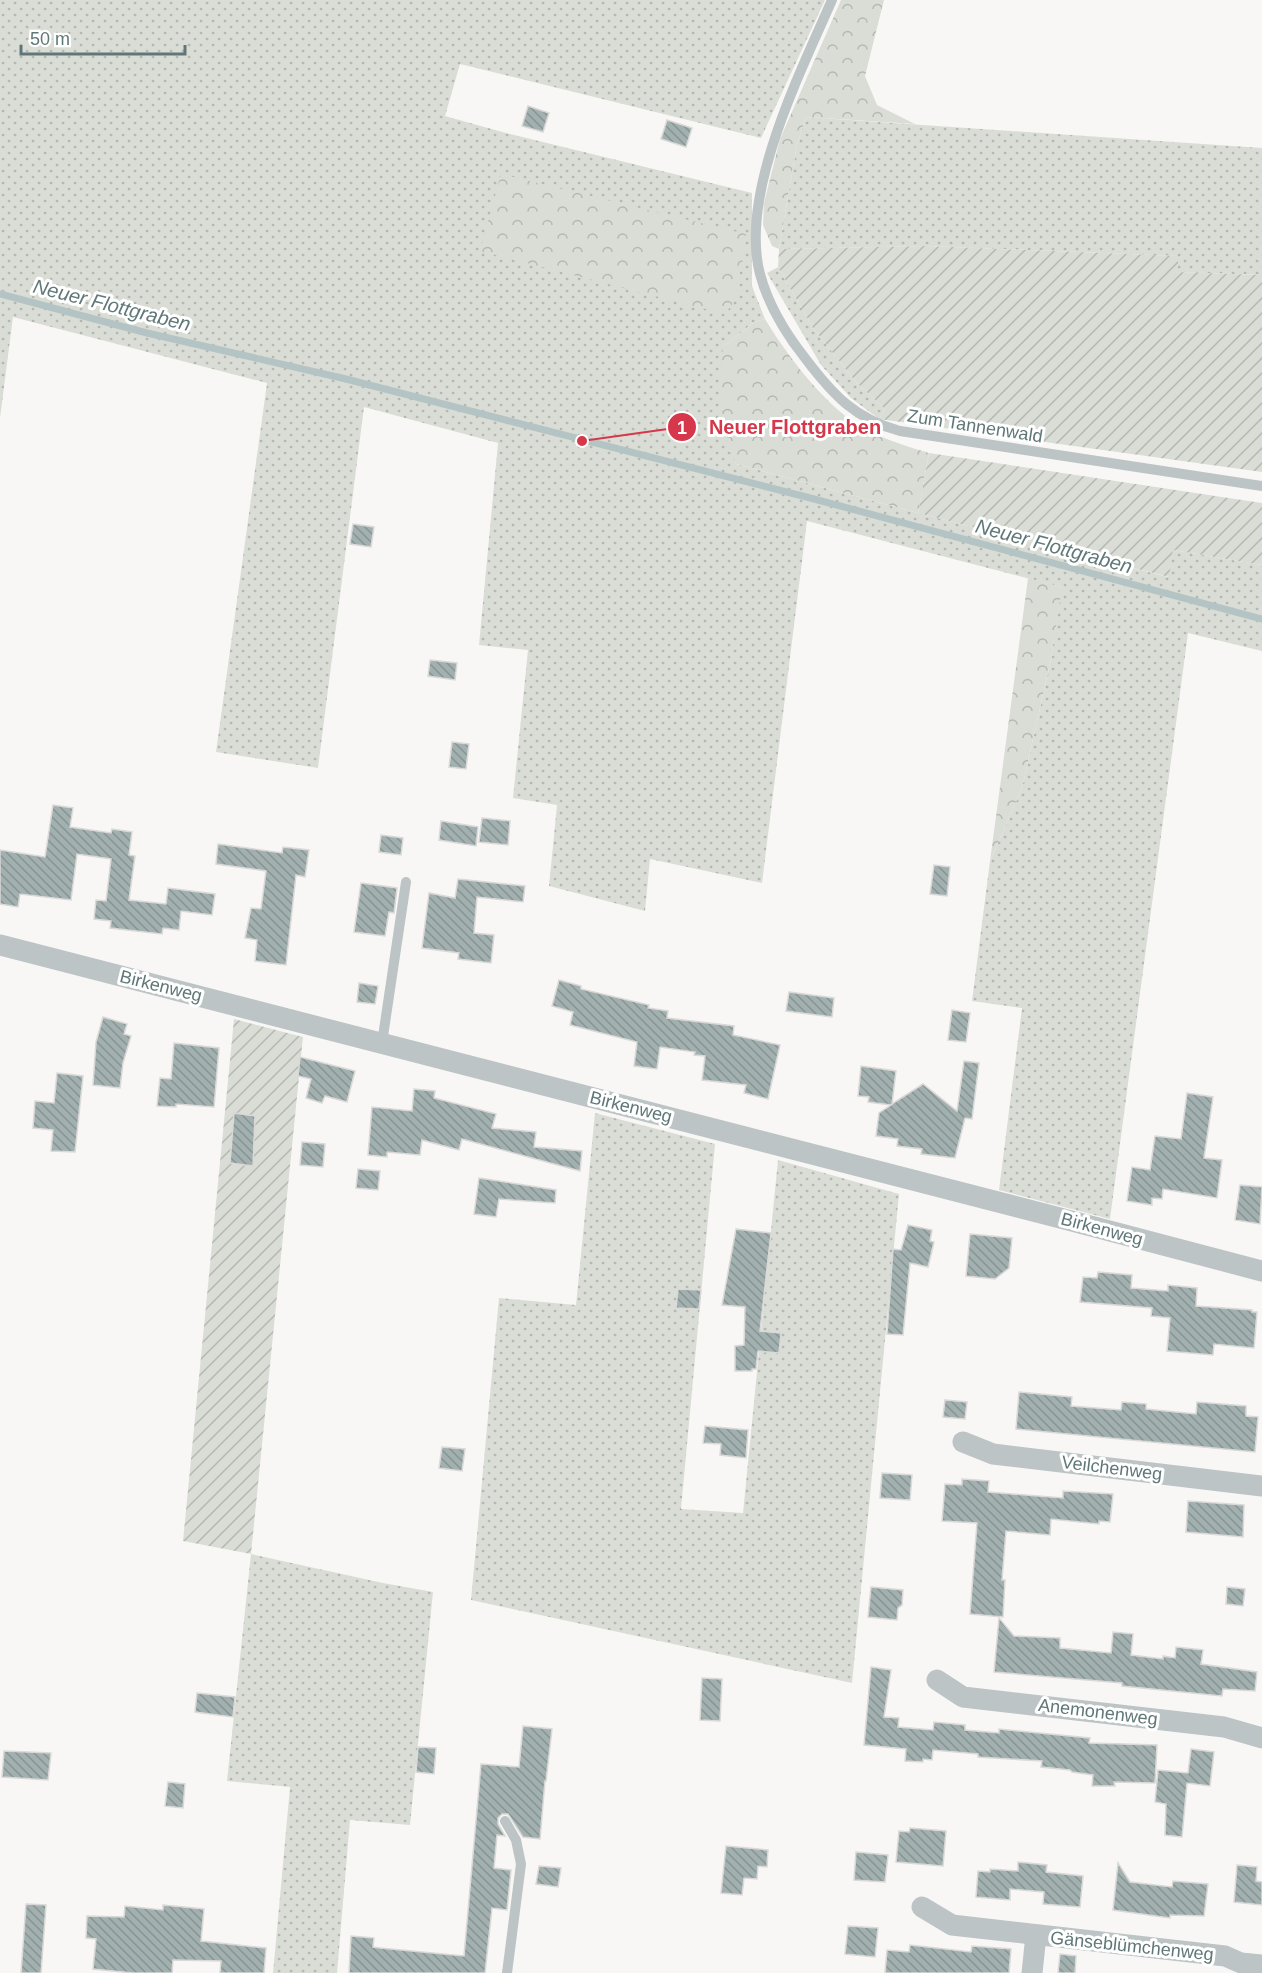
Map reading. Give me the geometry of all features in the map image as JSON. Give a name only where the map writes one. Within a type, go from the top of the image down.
[{"type":"street","name":"Birkenweg","points":[[0,945],[730,1131],[1262,1271]]},
{"type":"street","name":"Veilchenweg","points":[[963,1442],[993,1454],[1262,1486]]},
{"type":"street","name":"Anemonenweg","points":[[937,1680],[963,1697],[1224,1726],[1262,1738]]},
{"type":"street","name":"Gänseblümchenweg","points":[[922,1907],[952,1925],[1225,1956],[1241,1963],[1262,1965]]},
{"type":"street","name":"Gänseblümchenweg","points":[[1032,1973],[1036,1935]]},
{"type":"lane","name":"Zum Tannenwald","points":[[832,0],[780,124],[763,178],[756,230],[760,274],[769,300],[796,346],[825,385],[863,418],[880,426],[900,431],[1262,486]]},
{"type":"lane","points":[[382,1043],[406,882]]},
{"type":"lane","points":[[505,1821],[516,1840],[521,1864],[507,1973]]},
{"type":"green space","points":[[0,0],[825,0],[761,138],[460,64],[445,116],[752,193],[752,286],[765,319],[754,322],[723,347],[736,464],[1168,577],[1173,550],[1262,565],[1262,651],[1188,633],[1110,1219],[999,1190],[1022,1008],[972,1001],[990,861],[1022,788],[1051,659],[1061,587],[807,521],[762,883],[650,859],[645,911],[549,886],[557,805],[513,798],[528,650],[479,645],[498,443],[364,407],[318,768],[216,752],[267,383],[13,317],[0,418]]},
{"type":"green space","points":[[841,0],[884,0],[865,76],[877,105],[915,124],[806,117],[797,144],[779,249],[772,246],[763,225],[764,203],[780,139]]},
{"type":"green space","points":[[806,117],[1262,148],[1262,275],[1177,272],[1177,256],[927,246],[779,249],[797,144]]},
{"type":"green space","points":[[501,174],[746,234],[736,299],[725,314],[480,251]]},
{"type":"green space","points":[[927,246],[1178,256],[1178,272],[1262,275],[1262,472],[879,419],[885,409],[856,382],[813,328],[778,267],[779,249]]},
{"type":"green space","points":[[778,267],[813,328],[856,382],[885,409],[879,419],[851,398],[821,365],[767,273]]},
{"type":"green space","points":[[765,319],[804,374],[839,411],[870,432],[929,453],[918,513],[736,464],[723,420],[721,377],[723,347],[754,322]]},
{"type":"green space","points":[[929,453],[1262,503],[1262,565],[1173,550],[1169,577],[918,513]]},
{"type":"green space","points":[[1028,578],[1062,587],[1051,659],[1022,788],[990,861]]},
{"type":"green space","points":[[234,1019],[303,1037],[251,1554],[183,1541]]},
{"type":"green space","points":[[595,1113],[715,1144],[681,1509],[743,1513],[778,1160],[899,1194],[852,1683],[471,1600],[499,1298],[576,1305]]},
{"type":"green space","points":[[251,1554],[433,1592],[410,1825],[350,1820],[337,1973],[273,1973],[290,1787],[227,1781]]},
{"type":"building","points":[[528,106],[549,113],[543,132],[522,126]]},
{"type":"building","points":[[667,120],[692,128],[686,147],[661,139]]},
{"type":"building","points":[[353,524],[374,527],[371,547],[350,544]]},
{"type":"building","points":[[430,660],[457,663],[455,680],[428,676]]},
{"type":"building","points":[[452,742],[469,744],[466,769],[449,767]]},
{"type":"building","points":[[53,805],[73,808],[70,827],[111,833],[112,829],[132,832],[129,855],[135,856],[129,900],[166,904],[168,888],[215,894],[212,915],[181,911],[179,930],[163,928],[162,934],[110,928],[111,921],[94,919],[96,900],[106,901],[111,859],[77,854],[71,900],[20,894],[18,907],[0,904],[0,850],[45,857]]},
{"type":"building","points":[[482,818],[510,821],[508,845],[479,842]]},
{"type":"building","points":[[441,821],[478,827],[476,846],[439,840]]},
{"type":"building","points":[[381,835],[403,838],[401,855],[379,852]]},
{"type":"building","points":[[218,844],[282,853],[283,847],[309,850],[305,877],[296,875],[286,965],[255,961],[257,940],[245,938],[251,908],[261,909],[266,871],[216,864]]},
{"type":"building","points":[[934,865],[950,867],[947,896],[930,894]]},
{"type":"building","points":[[458,879],[525,886],[523,902],[477,897],[474,933],[494,935],[491,963],[458,959],[459,953],[422,948],[429,893],[455,898]]},
{"type":"building","points":[[361,883],[397,888],[394,913],[389,912],[385,936],[354,932]]},
{"type":"building","points":[[559,980],[581,986],[581,989],[649,1005],[648,1008],[668,1011],[667,1018],[734,1026],[733,1035],[780,1045],[768,1099],[744,1093],[746,1085],[702,1080],[705,1056],[694,1055],[695,1052],[660,1047],[657,1069],[634,1066],[637,1042],[570,1025],[573,1012],[552,1006]]},
{"type":"building","points":[[359,983],[378,986],[375,1004],[357,1002]]},
{"type":"building","points":[[789,992],[834,998],[832,1017],[786,1011]]},
{"type":"building","points":[[952,1010],[970,1013],[966,1042],[948,1040]]},
{"type":"building","points":[[103,1017],[127,1024],[124,1034],[131,1036],[123,1063],[120,1088],[93,1085],[96,1042]]},
{"type":"building","points":[[174,1043],[219,1048],[214,1107],[176,1104],[176,1107],[157,1106],[160,1078],[171,1079]]},
{"type":"building","points":[[300,1057],[355,1071],[347,1102],[325,1096],[322,1103],[306,1098],[311,1079],[298,1076]]},
{"type":"building","points":[[964,1061],[979,1063],[972,1119],[965,1118],[955,1158],[921,1154],[922,1149],[897,1146],[898,1139],[876,1136],[879,1113],[891,1105],[868,1102],[869,1097],[858,1096],[861,1066],[896,1071],[892,1104],[923,1084],[957,1111]]},
{"type":"building","points":[[57,1073],[83,1076],[75,1152],[51,1151],[53,1130],[33,1128],[35,1101],[54,1103]]},
{"type":"building","points":[[414,1089],[435,1091],[434,1098],[496,1114],[492,1128],[536,1132],[534,1147],[582,1151],[580,1171],[462,1139],[459,1150],[422,1140],[420,1155],[387,1152],[387,1157],[368,1155],[372,1107],[412,1111]]},
{"type":"building","points":[[1187,1093],[1213,1097],[1204,1158],[1222,1160],[1217,1198],[1163,1189],[1162,1199],[1152,1198],[1152,1205],[1127,1201],[1132,1167],[1150,1170],[1155,1136],[1181,1139]]},
{"type":"building","points":[[234,1113],[255,1116],[253,1166],[230,1163]]},
{"type":"building","points":[[302,1142],[325,1144],[323,1167],[300,1165]]},
{"type":"building","points":[[358,1169],[380,1171],[378,1190],[356,1188]]},
{"type":"building","points":[[479,1178],[556,1190],[555,1203],[499,1199],[496,1217],[474,1214]]},
{"type":"building","points":[[1240,1185],[1262,1187],[1260,1224],[1235,1220]]},
{"type":"building","points":[[908,1225],[932,1230],[930,1241],[934,1242],[928,1267],[910,1263],[903,1335],[887,1334],[893,1249],[901,1250]]},
{"type":"building","points":[[736,1229],[771,1233],[760,1331],[781,1333],[779,1353],[758,1351],[756,1369],[752,1371],[735,1371],[735,1346],[744,1345],[745,1307],[722,1305]]},
{"type":"building","points":[[970,1234],[1012,1238],[1009,1268],[995,1279],[966,1276]]},
{"type":"building","points":[[1098,1272],[1132,1275],[1131,1288],[1168,1291],[1168,1285],[1197,1288],[1196,1306],[1257,1312],[1254,1348],[1214,1344],[1213,1355],[1167,1351],[1170,1318],[1151,1316],[1152,1308],[1080,1302],[1083,1277],[1097,1278]]},
{"type":"building","points":[[678,1289],[701,1290],[699,1309],[676,1308]]},
{"type":"building","points":[[1019,1392],[1072,1397],[1071,1406],[1121,1410],[1122,1402],[1146,1404],[1146,1409],[1196,1414],[1197,1402],[1246,1406],[1246,1416],[1258,1417],[1255,1452],[1016,1429]]},
{"type":"building","points":[[945,1400],[967,1402],[965,1419],[943,1417]]},
{"type":"building","points":[[705,1426],[748,1430],[746,1458],[720,1455],[721,1444],[703,1443]]},
{"type":"building","points":[[442,1447],[465,1449],[462,1471],[439,1468]]},
{"type":"building","points":[[882,1473],[912,1475],[910,1500],[880,1498]]},
{"type":"building","points":[[962,1479],[989,1481],[988,1492],[1063,1498],[1063,1491],[1113,1494],[1110,1522],[1099,1521],[1099,1524],[1051,1519],[1050,1535],[1006,1531],[1002,1580],[1005,1580],[1003,1617],[970,1614],[977,1523],[942,1521],[945,1484],[962,1485]]},
{"type":"building","points":[[1188,1501],[1244,1505],[1243,1537],[1186,1532]]},
{"type":"building","points":[[871,1587],[903,1590],[902,1605],[898,1608],[897,1620],[868,1617]]},
{"type":"building","points":[[1227,1587],[1245,1589],[1243,1606],[1226,1604]]},
{"type":"building","points":[[999,1618],[1014,1636],[1060,1638],[1060,1648],[1111,1653],[1113,1632],[1133,1634],[1131,1655],[1163,1659],[1163,1656],[1175,1658],[1176,1647],[1203,1650],[1201,1664],[1257,1672],[1255,1691],[1223,1689],[1222,1696],[1122,1686],[1122,1683],[994,1672]]},
{"type":"building","points":[[871,1667],[891,1670],[884,1717],[899,1718],[898,1727],[933,1730],[934,1722],[965,1725],[965,1730],[999,1733],[999,1729],[1090,1738],[1089,1743],[1157,1745],[1155,1783],[1114,1782],[1115,1786],[1092,1786],[1093,1775],[1041,1767],[1042,1761],[978,1757],[978,1754],[933,1750],[932,1760],[905,1761],[906,1749],[864,1745]]},
{"type":"building","points":[[702,1678],[722,1679],[720,1721],[700,1720]]},
{"type":"building","points":[[197,1693],[235,1697],[233,1717],[195,1712]]},
{"type":"building","points":[[523,1726],[552,1729],[540,1839],[523,1837],[508,1814],[502,1814],[498,1818],[498,1824],[505,1836],[497,1835],[494,1868],[511,1870],[507,1910],[492,1908],[485,1973],[349,1973],[351,1936],[374,1938],[373,1947],[464,1956],[481,1764],[519,1767]]},
{"type":"building","points":[[418,1747],[436,1748],[434,1774],[416,1772]]},
{"type":"building","points":[[1191,1749],[1214,1752],[1210,1786],[1187,1783],[1182,1837],[1165,1835],[1166,1804],[1155,1802],[1158,1770],[1188,1773]]},
{"type":"building","points":[[4,1751],[51,1753],[48,1780],[2,1777]]},
{"type":"building","points":[[168,1782],[185,1784],[183,1808],[165,1806]]},
{"type":"building","points":[[910,1828],[946,1831],[943,1866],[896,1862],[899,1831],[909,1832]]},
{"type":"building","points":[[726,1846],[768,1850],[767,1867],[758,1866],[757,1879],[744,1878],[742,1895],[721,1893]]},
{"type":"building","points":[[856,1852],[888,1855],[885,1882],[854,1880]]},
{"type":"building","points":[[1018,1862],[1047,1865],[1046,1872],[1083,1876],[1080,1907],[1043,1904],[1044,1892],[1010,1889],[1010,1900],[976,1897],[978,1871],[990,1872],[990,1869],[1018,1871]]},
{"type":"building","points":[[1118,1863],[1130,1882],[1172,1887],[1173,1881],[1208,1884],[1204,1916],[1170,1915],[1170,1918],[1113,1910]]},
{"type":"building","points":[[1237,1865],[1257,1867],[1256,1881],[1262,1882],[1262,1905],[1234,1902]]},
{"type":"building","points":[[539,1866],[561,1868],[558,1887],[536,1884]]},
{"type":"building","points":[[26,1904],[46,1905],[41,1973],[21,1973]]},
{"type":"building","points":[[163,1905],[204,1909],[201,1941],[266,1948],[264,1973],[220,1973],[221,1961],[173,1960],[172,1973],[133,1973],[93,1969],[96,1939],[86,1938],[87,1916],[124,1917],[125,1906],[163,1910]]},
{"type":"building","points":[[848,1926],[878,1928],[875,1957],[845,1954]]},
{"type":"building","points":[[910,1945],[971,1952],[972,1946],[1011,1949],[1009,1973],[885,1973],[887,1950],[909,1952]]},
{"type":"building","points":[[1060,1954],[1076,1956],[1075,1973],[1058,1973]]},
{"type":"waterway","name":"Neuer Flottgraben","points":[[0,294],[147,333],[346,379],[814,499],[1262,619]]},
{"type":"place","name":"Neuer Flottgraben","points":[[582,441]]}]
